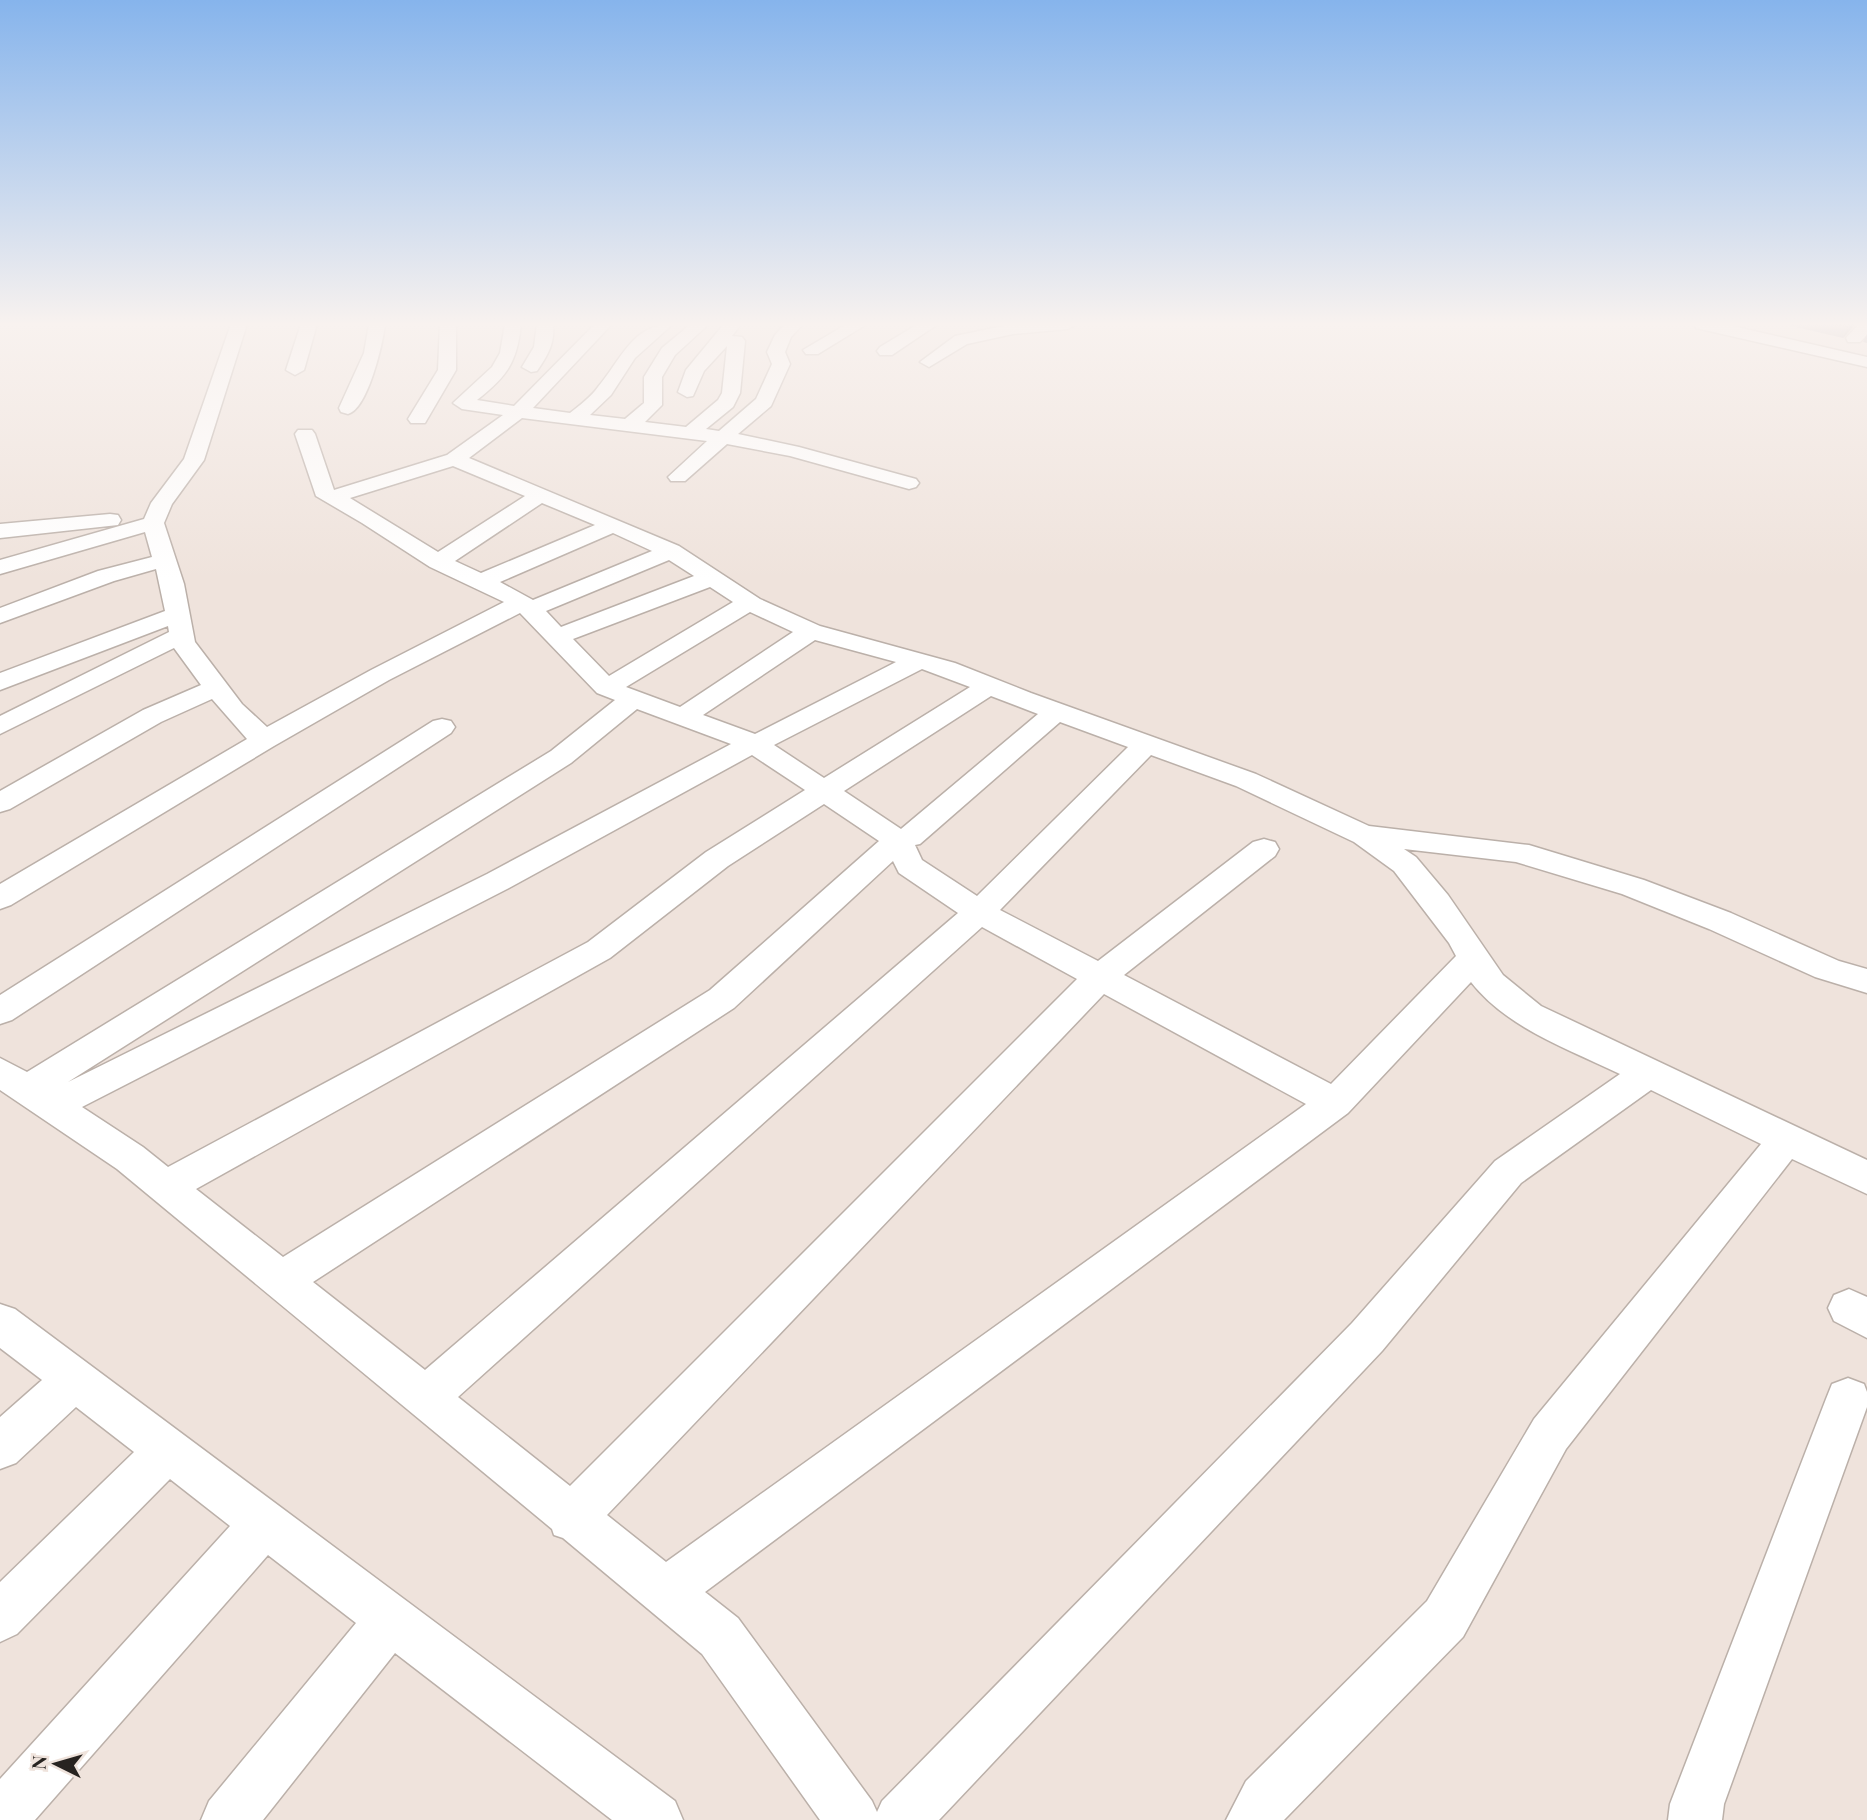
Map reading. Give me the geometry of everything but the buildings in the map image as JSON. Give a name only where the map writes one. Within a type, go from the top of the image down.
[{"type":"street","points":[[211,409],[194,460],[162,503],[153,523],[183,643],[233,710],[264,740]]},
{"type":"street","points":[[424,409],[420,416],[576,418],[775,447],[909,483]]},
{"type":"street","points":[[480,409],[511,419]]},
{"type":"street","points":[[332,498],[454,459],[511,419],[521,409]]},
{"type":"street","points":[[576,418],[586,409]]},
{"type":"street","points":[[629,426],[649,409]]},
{"type":"street","points":[[688,435],[719,409]]},
{"type":"street","points":[[678,477],[757,409]]},
{"type":"street","points":[[305,435],[323,492],[370,518],[438,562],[526,606],[620,693],[759,741],[824,792],[904,839],[910,866],[979,912],[1335,1103]]},
{"type":"street","points":[[454,459],[671,551],[752,604],[811,631],[946,668],[1056,712],[1245,780],[1364,835],[1405,864],[1464,939],[1491,984],[1530,1015],[1647,1074],[1867,1178]]},
{"type":"street","points":[[438,562],[540,495]]},
{"type":"street","points":[[0,531],[115,520],[153,523]]},
{"type":"street","points":[[0,567],[153,523]]},
{"type":"street","points":[[481,582],[613,525]]},
{"type":"street","points":[[0,898],[264,740],[380,675],[526,606],[671,551]]},
{"type":"street","points":[[0,616],[106,576],[164,560]]},
{"type":"street","points":[[557,637],[714,577]]},
{"type":"street","points":[[26,1089],[561,757],[620,693],[741,607],[752,604]]},
{"type":"street","points":[[0,682],[180,625]]},
{"type":"street","points":[[0,726],[180,625]]},
{"type":"street","points":[[684,716],[811,631]]},
{"type":"street","points":[[26,1089],[498,881],[759,741],[918,660]]},
{"type":"street","points":[[166,1187],[599,950],[717,859],[989,686]]},
{"type":"street","points":[[0,803],[152,716],[216,688]]},
{"type":"street","points":[[280,1281],[722,999],[904,839],[1056,712]]},
{"type":"street","points":[[0,1012],[442,727]]},
{"type":"street","points":[[425,1398],[979,912],[1146,744]]},
{"type":"street","points":[[1364,835],[1518,852],[1633,887],[1732,926],[1827,969],[1867,981]]},
{"type":"street","points":[[572,1518],[1101,976],[1264,849]]},
{"type":"street","points":[[665,1592],[1335,1103],[1474,959]]},
{"type":"street","points":[[901,1820],[1367,1337],[1508,1172],[1647,1074]]},
{"type":"street","points":[[26,1089],[130,1158],[720,1636],[853,1820]]},
{"type":"street","points":[[1253,1820],[1265,1800],[1445,1619],[1550,1434],[1786,1140]]},
{"type":"street","points":[[0,1323],[656,1820]]},
{"type":"street","points":[[0,1447],[74,1380]]},
{"type":"street","points":[[1695,1820],[1697,1804],[1849,1399]]},
{"type":"street","points":[[0,1617],[168,1450]]},
{"type":"street","points":[[0,1819],[264,1524]]},
{"type":"street","points":[[228,1820],[391,1619]]}]
